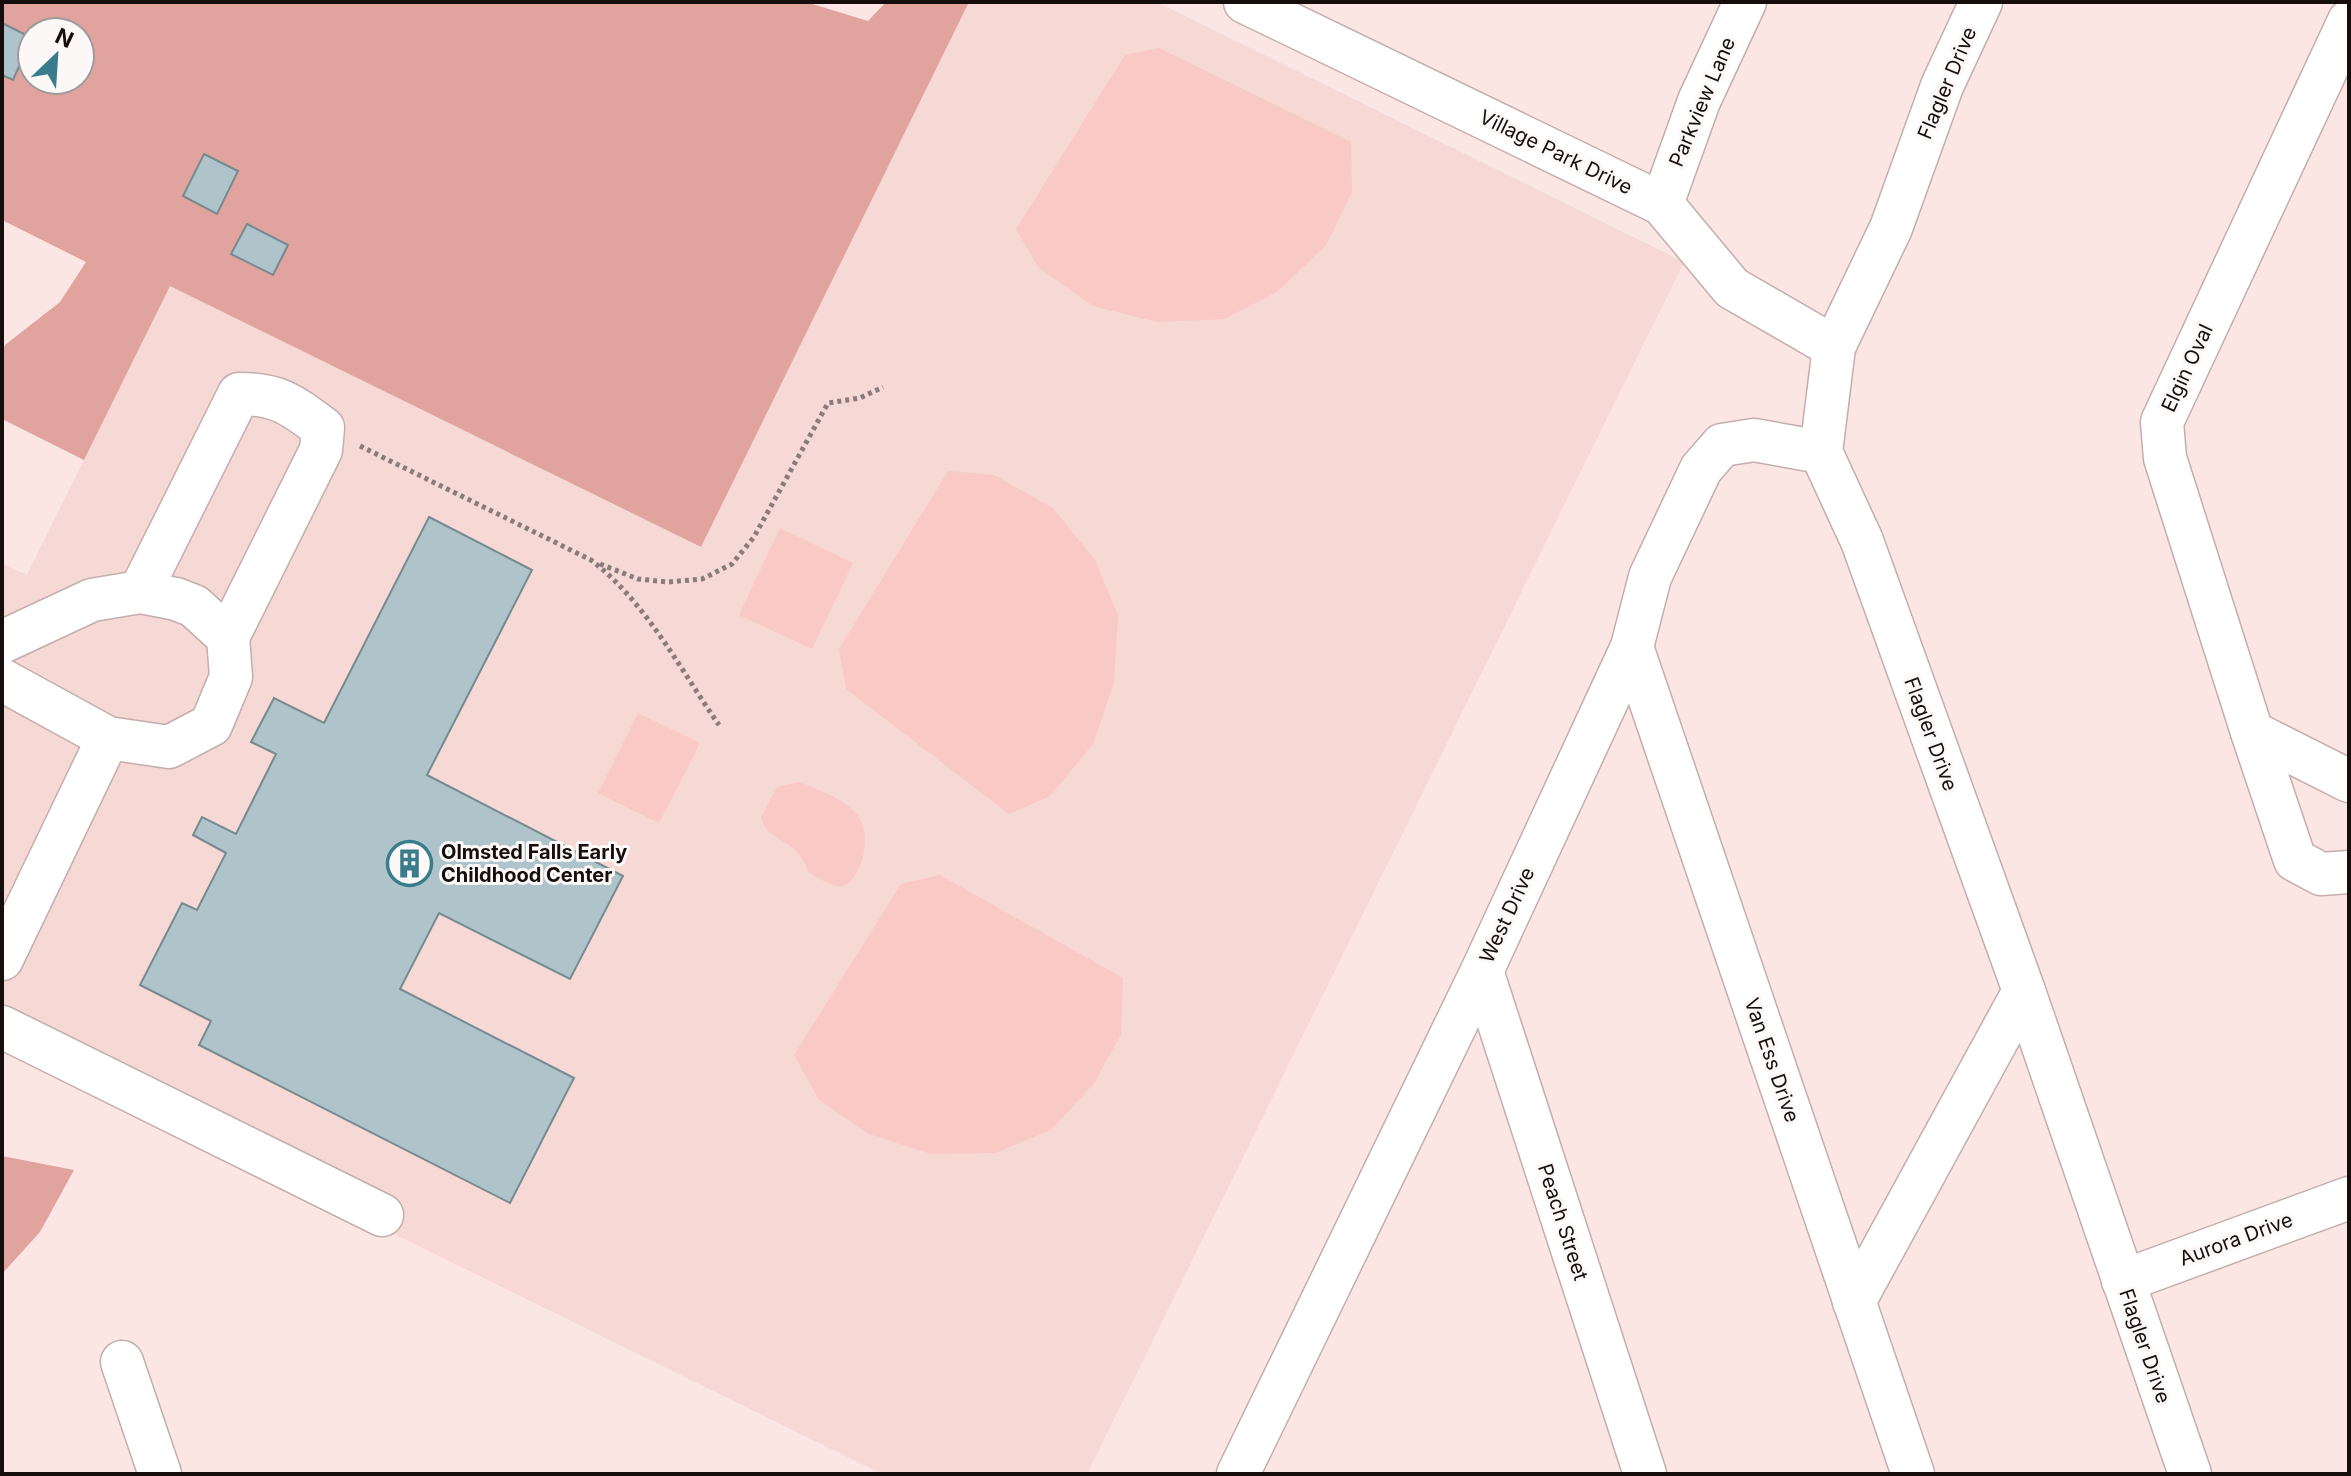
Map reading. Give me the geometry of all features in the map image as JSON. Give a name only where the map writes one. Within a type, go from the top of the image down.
[{"type":"street","name":"Village Park Drive","points":[[1245,2],[1662,204],[1732,288],[1834,347]]},
{"type":"street","name":"Parkview Lane","points":[[1662,204],[1699,101],[1745,2]]},
{"type":"street","name":"Flagler Drive","points":[[1981,2],[1942,86],[1891,228],[1834,347],[1821,452],[1862,541],[2024,991],[2190,1474]]},
{"type":"street","name":"Elgin Oval","points":[[2349,21],[2162,422],[2165,458],[2295,860],[2321,874],[2349,872]]},
{"type":"street","points":[[5,690],[108,738],[169,747],[211,725],[231,677],[228,637],[321,450],[323,428],[293,405],[265,394],[239,394],[140,592]]},
{"type":"street","name":"West Drive","points":[[1238,1474],[1482,971],[1632,647],[1650,577],[1701,469],[1722,445],[1754,440],[1821,452]]},
{"type":"street","points":[[2,642],[92,600],[140,592],[194,606],[228,637]]},
{"type":"street","name":"Van Ess Drive","points":[[1632,647],[1913,1474]]},
{"type":"street","points":[[2252,732],[2349,781]]},
{"type":"street","points":[[2,959],[108,738]]},
{"type":"street","name":"Peach Street","points":[[1482,971],[1645,1474]]},
{"type":"street","points":[[1854,1302],[2024,991]]},
{"type":"street","points":[[2,1027],[382,1215]]},
{"type":"street","name":"Aurora Drive","points":[[2123,1281],[2349,1198]]},
{"type":"street","points":[[122,1362],[160,1474]]},
{"type":"path","points":[[323,428],[591,560],[638,579],[668,582],[702,579],[732,564],[754,537],[828,403],[860,398],[883,387]]},
{"type":"path","points":[[591,560],[612,576],[632,598],[719,725]]},
{"type":"shaded area","points":[[2,2],[806,2],[868,21],[886,2],[969,2],[701,547],[170,286],[84,460],[2,419],[2,352],[5,345],[60,302],[86,262],[2,220]]},
{"type":"shaded area","points":[[969,2],[1157,2],[1684,262],[1087,1474],[882,1474],[2,1041],[2,563],[27,575],[170,285],[701,547]]},
{"type":"shaded area","points":[[1159,48],[1351,142],[1352,192],[1326,245],[1277,292],[1224,319],[1157,322],[1093,306],[1038,267],[1016,229],[1125,55]]},
{"type":"shaded area","points":[[948,471],[994,475],[1053,508],[1095,560],[1118,615],[1114,683],[1093,744],[1050,796],[1009,814],[846,689],[839,649]]},
{"type":"shaded area","points":[[780,528],[853,563],[812,649],[739,615]]},
{"type":"shaded area","points":[[638,713],[700,743],[659,823],[598,793]]},
{"type":"shaded area","points":[[800,782],[845,803],[861,821],[865,837],[864,854],[858,870],[847,884],[833,885],[808,872],[797,852],[764,826],[761,817],[777,787]]},
{"type":"shaded area","points":[[940,875],[1123,978],[1121,1034],[1095,1082],[1052,1129],[996,1153],[931,1154],[869,1134],[819,1100],[794,1055],[901,884]]},
{"type":"shaded area","points":[[2,1156],[74,1170],[40,1232],[2,1274]]},
{"type":"building","points":[[2,23],[16,30],[16,73],[13,80],[2,75]]},
{"type":"building","points":[[204,154],[238,171],[217,214],[183,196]]},
{"type":"building","points":[[247,224],[288,245],[273,275],[231,254]]},
{"type":"building","name":"Olmsted Falls Early Childhood Center","points":[[429,517],[532,570],[427,775],[623,876],[570,979],[439,913],[400,989],[574,1078],[510,1203],[199,1045],[211,1021],[140,985],[182,903],[197,910],[226,853],[193,835],[202,817],[236,834],[276,754],[251,742],[274,698],[324,723]]},
{"type":"place","name":"Olmsted Falls Early Childhood Center","points":[[410,864]]}]
